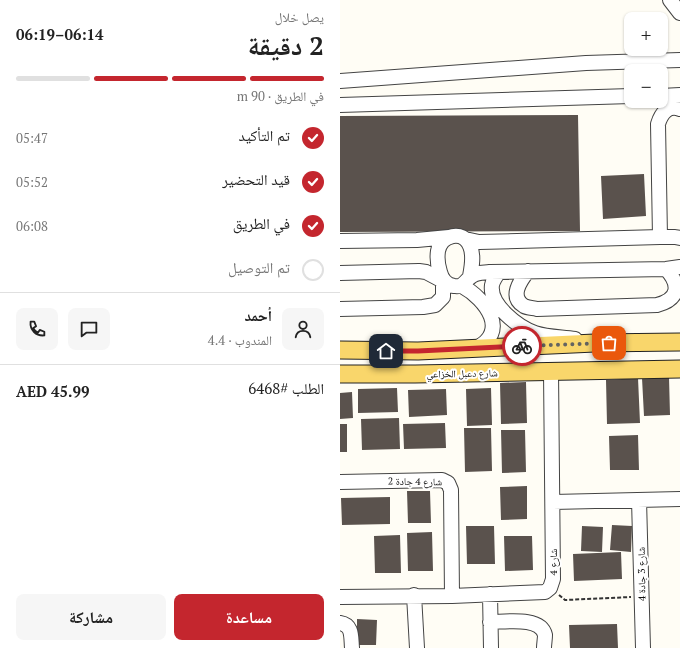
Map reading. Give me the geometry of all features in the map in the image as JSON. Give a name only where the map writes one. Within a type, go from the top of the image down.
[{"type":"main road","points":[[340,351],[418,351],[595,343],[680,342]]},
{"type":"main road","name":"شارع دعبل الخزاعي","points":[[341,374],[680,369]]},
{"type":"street","points":[[670,0],[680,13]]},
{"type":"street","points":[[340,81],[586,63],[680,60]]},
{"type":"street","points":[[668,96],[680,95]]},
{"type":"street","points":[[340,105],[624,96]]},
{"type":"street","points":[[660,237],[658,124],[660,117],[669,108],[676,107],[680,109]]},
{"type":"street","points":[[340,241],[417,240],[459,236],[479,242],[660,237],[680,238]]},
{"type":"street","points":[[340,309],[423,307],[435,305],[443,297],[443,281],[438,266],[438,250],[442,243],[449,237]]},
{"type":"street","points":[[465,239],[472,253],[472,264],[466,281],[470,290],[487,308],[493,320],[493,328],[490,337],[474,349]]},
{"type":"street","points":[[340,273],[419,271],[426,272],[448,284],[455,286],[480,273],[666,269],[680,267]]},
{"type":"street","points":[[528,271],[517,286],[516,294],[519,301],[525,307],[537,309],[657,305],[667,303],[675,297],[679,288],[678,280],[666,269]]},
{"type":"street","points":[[499,272],[494,279],[492,292],[502,310],[514,321],[526,329],[536,333],[595,343]]},
{"type":"street","name":"شارع 4","points":[[340,597],[414,595],[452,596],[545,592],[550,588],[553,579],[551,371]]},
{"type":"street","name":"شارع 4 جادة 2","points":[[340,482],[442,480],[448,483],[451,490],[452,596]]},
{"type":"street","points":[[553,502],[680,499]]},
{"type":"street","name":"شارع 3 جادة 4","points":[[639,500],[643,648]]},
{"type":"street","points":[[490,594],[491,648]]},
{"type":"street","points":[[414,595],[417,648]]},
{"type":"street","points":[[490,622],[528,622],[536,624],[542,629],[545,636],[544,648]]},
{"type":"street","points":[[340,623],[348,626],[350,629],[352,648]]},
{"type":"path","points":[[550,588],[565,600],[642,596]]},
{"type":"building","points":[[578,115],[580,231],[340,232],[340,116]]},
{"type":"building","points":[[644,174],[646,216],[603,219],[601,176]]},
{"type":"building","points":[[669,377],[670,415],[644,416],[642,378]]},
{"type":"building","points":[[638,378],[640,423],[607,424],[606,380]]},
{"type":"building","points":[[526,382],[527,423],[501,424],[500,383]]},
{"type":"building","points":[[397,388],[398,412],[358,413],[358,389]]},
{"type":"building","points":[[491,388],[492,425],[467,426],[466,389]]},
{"type":"building","points":[[446,389],[447,415],[409,417],[408,390]]},
{"type":"building","points":[[352,392],[353,418],[340,419],[340,393]]},
{"type":"building","points":[[399,418],[400,449],[362,450],[361,419]]},
{"type":"building","points":[[445,423],[446,448],[404,449],[403,424]]},
{"type":"building","points":[[340,424],[347,424],[347,452],[340,452]]},
{"type":"building","points":[[464,428],[491,428],[492,471],[465,472]]},
{"type":"building","points":[[501,430],[525,430],[526,472],[502,473]]},
{"type":"building","points":[[638,435],[639,470],[610,470],[609,436]]},
{"type":"building","points":[[527,486],[527,519],[501,520],[500,487]]},
{"type":"building","points":[[407,491],[430,491],[431,523],[408,523]]},
{"type":"building","points":[[390,497],[390,524],[342,525],[341,498]]},
{"type":"building","points":[[612,525],[632,526],[631,552],[610,550]]},
{"type":"building","points":[[466,526],[494,526],[495,564],[467,564]]},
{"type":"building","points":[[582,526],[603,527],[602,552],[581,551]]},
{"type":"building","points":[[432,532],[433,571],[408,571],[407,533]]},
{"type":"building","points":[[400,535],[401,573],[375,573],[374,536]]},
{"type":"building","points":[[504,536],[532,536],[533,570],[505,571]]},
{"type":"building","points":[[621,552],[622,579],[574,581],[573,554]]},
{"type":"building","points":[[357,619],[377,620],[376,645],[357,645]]},
{"type":"building","points":[[617,624],[618,648],[570,648],[569,625]]},
{"type":"way so far","points":[[522,346],[609,343]]},
{"type":"route","points":[[386,351],[522,346]]}]
